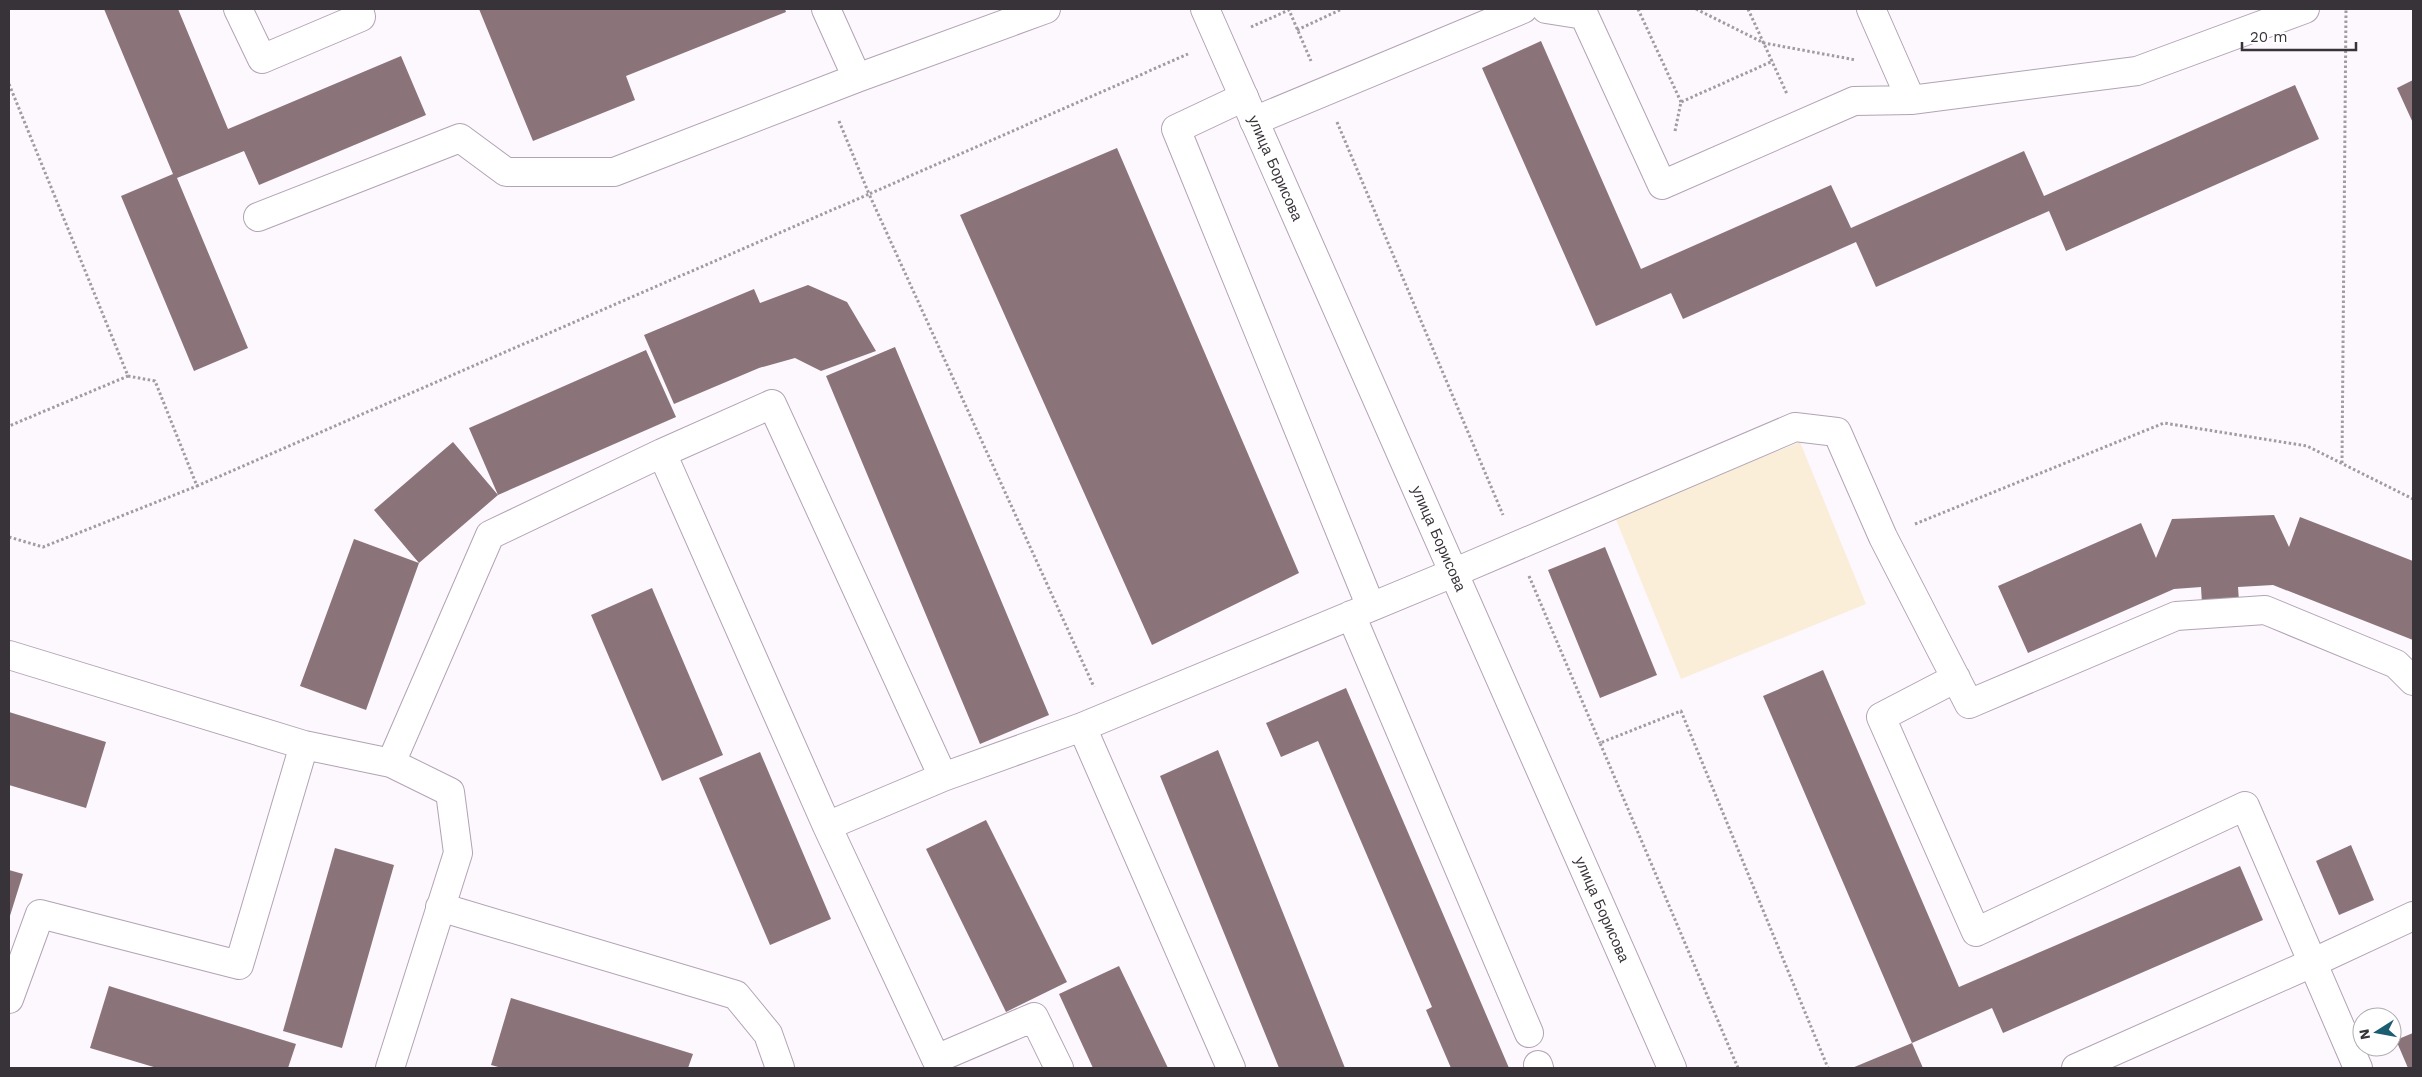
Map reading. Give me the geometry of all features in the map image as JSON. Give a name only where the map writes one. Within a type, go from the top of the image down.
[{"type":"main road","points":[[238,9],[262,59],[361,17],[359,9]]},
{"type":"main road","points":[[826,9],[857,78]]},
{"type":"main road","points":[[258,217],[460,138],[506,172],[614,172],[857,78],[1046,9]]},
{"type":"main road","name":"улица Борисова","points":[[1205,9],[1672,1068]]},
{"type":"main road","points":[[1523,9],[1324,91],[1176,129],[1361,611],[1529,1033]]},
{"type":"main road","points":[[1546,9],[1584,15],[1662,185],[1854,101],[1911,100],[2137,71],[2306,9]]},
{"type":"main road","points":[[1870,9],[1911,100]]},
{"type":"main road","points":[[391,764],[490,535],[662,453],[772,404],[943,777]]},
{"type":"main road","points":[[827,826],[943,777],[1082,727],[1453,573],[1795,427],[1837,432],[1883,537],[1969,704],[2176,616],[2265,610],[2396,664],[2413,681]]},
{"type":"main road","points":[[662,453],[827,826],[936,1059],[1034,1017],[1059,1068]]},
{"type":"main road","points":[[9,655],[304,745],[391,764],[450,792],[458,852],[390,1068]]},
{"type":"main road","points":[[1956,678],[1881,717],[1976,932],[2245,806],[2358,1068]]},
{"type":"main road","points":[[1082,727],[1231,1068]]},
{"type":"main road","points":[[9,999],[40,914],[239,965],[304,745]]},
{"type":"main road","points":[[440,907],[736,995],[768,1034],[780,1068]]},
{"type":"main road","points":[[2076,1068],[2413,916]]},
{"type":"path","points":[[1297,30],[1342,9]]},
{"type":"path","points":[[1638,9],[1681,102],[1662,185]]},
{"type":"path","points":[[1696,9],[1764,43],[1896,67]]},
{"type":"path","points":[[1748,9],[1801,124]]},
{"type":"path","points":[[2342,463],[2346,9]]},
{"type":"path","points":[[1251,28],[1289,10],[1738,1068]]},
{"type":"path","points":[[9,537],[43,547],[197,486],[1191,53]]},
{"type":"path","points":[[1681,102],[1773,61]]},
{"type":"path","points":[[9,84],[128,376]]},
{"type":"path","points":[[826,90],[869,194],[1108,716]]},
{"type":"path","points":[[9,426],[128,376],[154,381],[197,486]]},
{"type":"path","points":[[1883,537],[2164,423],[2307,446],[2413,499]]},
{"type":"path","points":[[1600,743],[1681,711],[1828,1068]]},
{"type":"shaded area","points":[[1800,442],[1866,604],[1681,679],[1615,517]]},
{"type":"building","points":[[104,9],[178,9],[228,129],[401,56],[426,115],[259,185],[244,151],[177,178],[248,348],[194,371],[121,196],[173,174]]},
{"type":"building","points":[[479,9],[785,9],[786,12],[626,76],[635,100],[533,141]]},
{"type":"building","points":[[1541,41],[1641,269],[1831,185],[1851,228],[2024,151],[2044,196],[2295,85],[2319,139],[2066,251],[2049,211],[1876,287],[1856,242],[1683,319],[1671,293],[1596,326],[1482,68]]},
{"type":"building","points":[[2413,80],[2413,123],[2397,88]]},
{"type":"building","points":[[1117,148],[1299,573],[1152,645],[960,215]]},
{"type":"building","points":[[808,285],[847,302],[876,351],[821,371],[795,358],[759,368],[674,404],[644,335],[754,289],[760,303]]},
{"type":"building","points":[[895,347],[1049,715],[980,744],[826,376]]},
{"type":"building","points":[[646,350],[676,417],[498,495],[469,428]]},
{"type":"building","points":[[453,442],[498,495],[419,563],[374,510]]},
{"type":"building","points":[[2274,515],[2289,547],[2300,517],[2413,561],[2413,640],[2273,585],[2238,587],[2239,601],[2202,604],[2201,587],[2174,589],[2028,653],[1998,586],[2141,523],[2156,558],[2172,519]]},
{"type":"building","points":[[354,539],[419,563],[366,710],[300,686]]},
{"type":"building","points":[[1605,547],[1657,675],[1600,698],[1548,570]]},
{"type":"building","points":[[652,588],[723,755],[662,781],[591,615]]},
{"type":"building","points":[[1823,670],[1959,987],[2240,866],[2263,920],[2003,1033],[1992,1008],[1912,1043],[1763,696]]},
{"type":"building","points":[[1346,688],[1509,1068],[1451,1068],[1426,1010],[1432,1007],[1318,741],[1281,757],[1266,723]]},
{"type":"building","points":[[9,712],[106,742],[86,808],[9,785]]},
{"type":"building","points":[[1218,750],[1345,1068],[1279,1068],[1160,776]]},
{"type":"building","points":[[760,752],[831,919],[770,945],[699,778]]},
{"type":"building","points":[[986,820],[1067,982],[1006,1012],[926,849]]},
{"type":"building","points":[[2351,845],[2374,900],[2339,915],[2316,861]]},
{"type":"building","points":[[335,848],[394,865],[342,1048],[283,1031]]},
{"type":"building","points":[[9,870],[23,874],[9,919]]},
{"type":"building","points":[[1119,966],[1168,1068],[1093,1068],[1059,994]]},
{"type":"building","points":[[109,986],[296,1044],[288,1068],[157,1068],[90,1048]]},
{"type":"building","points":[[511,998],[693,1054],[688,1068],[502,1068],[491,1065]]},
{"type":"building","points":[[2413,1033],[2413,1068],[2408,1068],[2402,1054],[2402,1038]]},
{"type":"building","points":[[1912,1043],[1923,1068],[1852,1068]]}]
